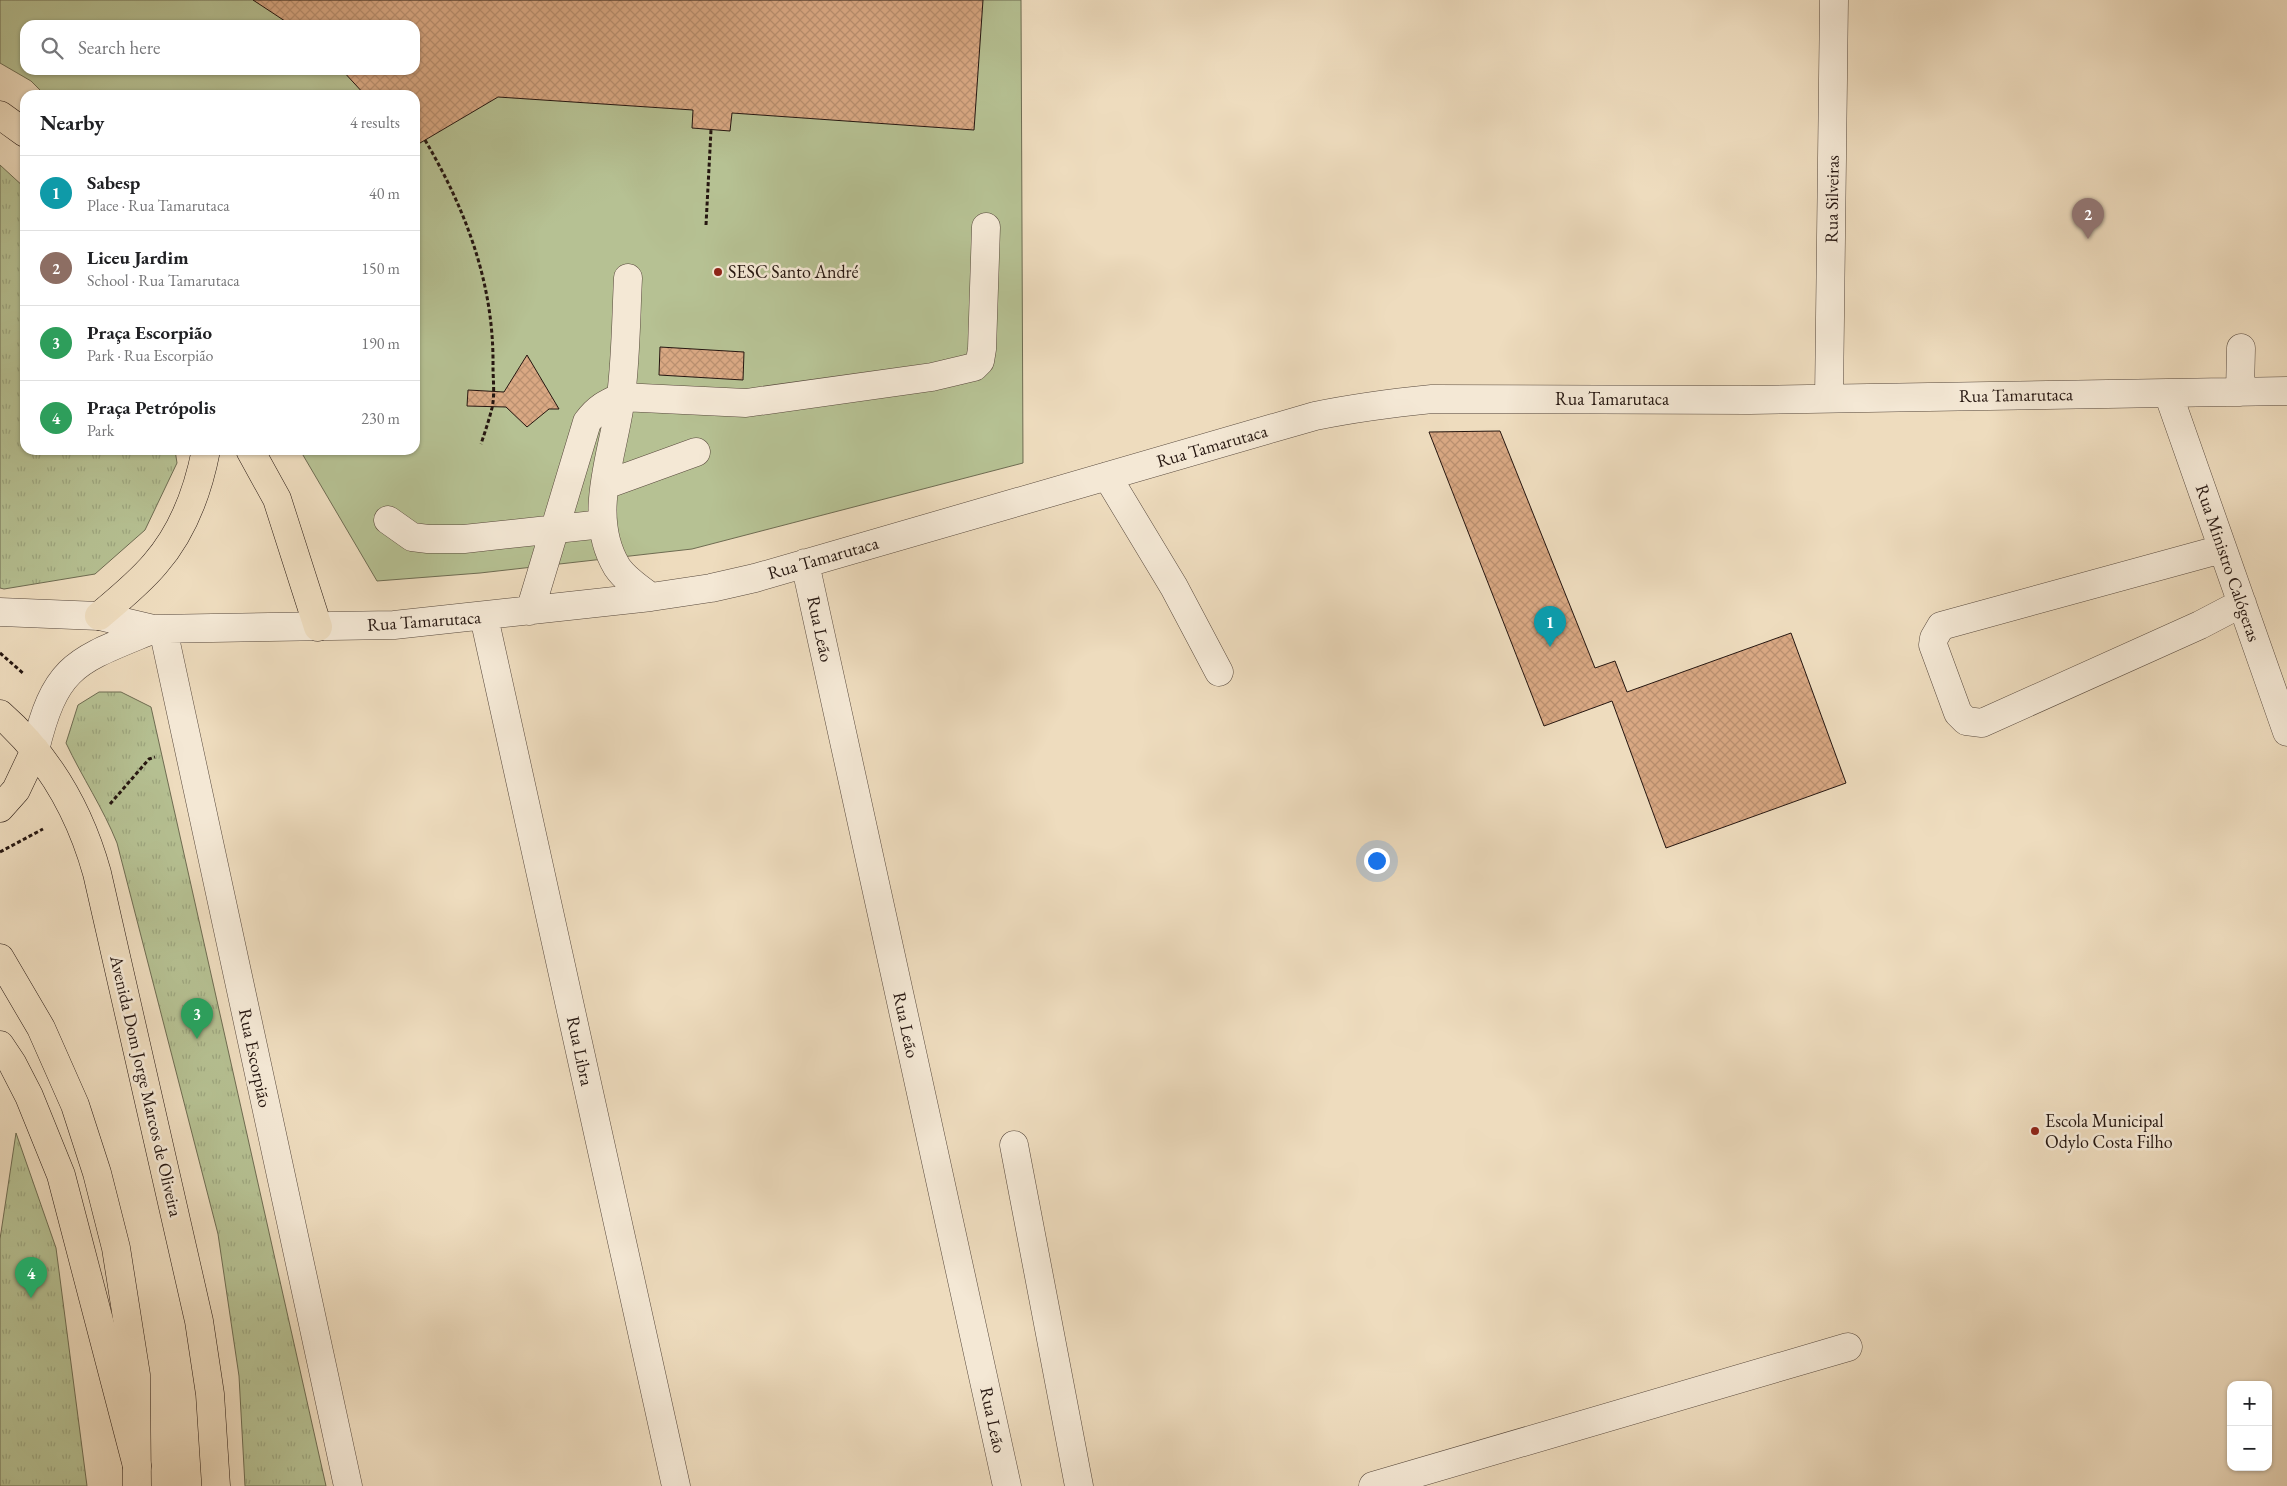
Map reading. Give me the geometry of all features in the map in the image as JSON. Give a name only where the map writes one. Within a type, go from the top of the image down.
[{"type":"main road","points":[[0,115],[20,129]]},
{"type":"main road","points":[[99,616],[156,564],[185,519],[201,474],[205,455]]},
{"type":"main road","points":[[253,455],[277,499],[318,627]]},
{"type":"main road","name":"Avenida Dom Jorge Marcos de Oliveira","points":[[0,714],[35,750],[79,819],[98,873],[199,1321],[210,1394],[216,1486]]},
{"type":"main road","points":[[0,808],[16,790],[35,750]]},
{"type":"main road","points":[[0,958],[41,1028],[58,1062],[75,1105],[97,1173],[116,1248],[136,1376],[137,1476]]},
{"type":"main road","points":[[0,1045],[12,1063],[29,1096],[61,1175],[137,1476]]},
{"type":"street","name":"Rua Silveiras","points":[[1829,397],[1834,0]]},
{"type":"street","points":[[530,611],[587,422],[594,412],[605,404],[621,397],[746,403],[932,377],[974,367],[980,361],[982,349],[986,227]]},
{"type":"street","points":[[628,278],[621,397],[605,485],[603,524],[609,548],[618,568],[633,584],[651,597]]},
{"type":"street","points":[[2240,392],[2241,348]]},
{"type":"street","name":"Rua Tamarutaca","points":[[0,612],[99,616],[158,629],[318,627],[394,625],[484,617],[651,597],[720,586],[806,563],[1315,416],[1352,408],[1390,403],[1432,399],[1750,400],[1829,397],[2287,391]]},
{"type":"street","name":"Rua Ministro Calógeras","points":[[2168,393],[2287,732]]},
{"type":"street","points":[[605,485],[696,452]]},
{"type":"street","points":[[1107,476],[1174,588],[1219,672]]},
{"type":"street","points":[[388,520],[412,537],[428,539],[464,539],[603,524]]},
{"type":"street","points":[[2222,549],[1941,626],[1932,645],[1958,713],[1966,721],[1982,723],[2200,625],[2242,604]]},
{"type":"street","name":"Rua Leão","points":[[806,563],[1007,1486]]},
{"type":"street","name":"Rua Libra","points":[[484,617],[676,1486]]},
{"type":"street","name":"Rua Tamarutaca","points":[[35,750],[49,701],[59,683],[69,671],[87,658],[158,629]]},
{"type":"street","name":"Rua Escorpião","points":[[158,629],[348,1486]]},
{"type":"street","points":[[1014,1145],[1079,1486]]},
{"type":"street","points":[[1373,1486],[1848,1347]]},
{"type":"path","points":[[706,225],[712,130]]},
{"type":"path","points":[[425,140],[447,177],[465,218],[479,260],[488,303],[494,347],[492,407],[481,444]]},
{"type":"green space","name":"SESC Santo André","points":[[0,0],[1021,0],[1023,463],[692,549],[480,573],[377,581],[303,455],[420,455],[420,90],[40,90],[31,81],[21,75],[420,75],[420,20],[20,20],[20,75],[0,63]]},
{"type":"green space","points":[[0,165],[20,183],[20,455],[176,455],[177,463],[145,530],[95,574],[4,589],[0,588]]},
{"type":"green space","points":[[99,692],[121,692],[151,707],[326,1486],[245,1486],[239,1376],[218,1234],[117,843],[66,743],[78,705]]},
{"type":"green space","points":[[16,1133],[56,1248],[87,1486],[0,1486],[0,1239]]},
{"type":"building","points":[[253,0],[983,0],[974,130],[732,113],[730,131],[692,128],[693,110],[498,97],[420,143],[420,90],[360,90],[347,75],[420,75],[420,20],[283,20]]},
{"type":"building","points":[[660,347],[744,352],[743,380],[659,375]]},
{"type":"building","points":[[527,355],[559,409],[549,409],[527,427],[506,407],[467,406],[468,390],[504,392]]},
{"type":"building","points":[[1500,431],[1595,668],[1615,661],[1627,692],[1791,633],[1846,783],[1666,848],[1612,701],[1544,726],[1429,432]]},
{"type":"place","name":"Liceu Jardim","points":[[2088,239]]},
{"type":"place","name":"SESC Santo André","points":[[718,272]]},
{"type":"place","name":"Sabesp","points":[[1550,647]]},
{"type":"place","name":"Praça Escorpião","points":[[197,1039]]},
{"type":"place","name":"Escola Municipal Odylo Costa Filho","points":[[2035,1131]]},
{"type":"place","name":"Praça Petrópolis","points":[[31,1298]]}]
